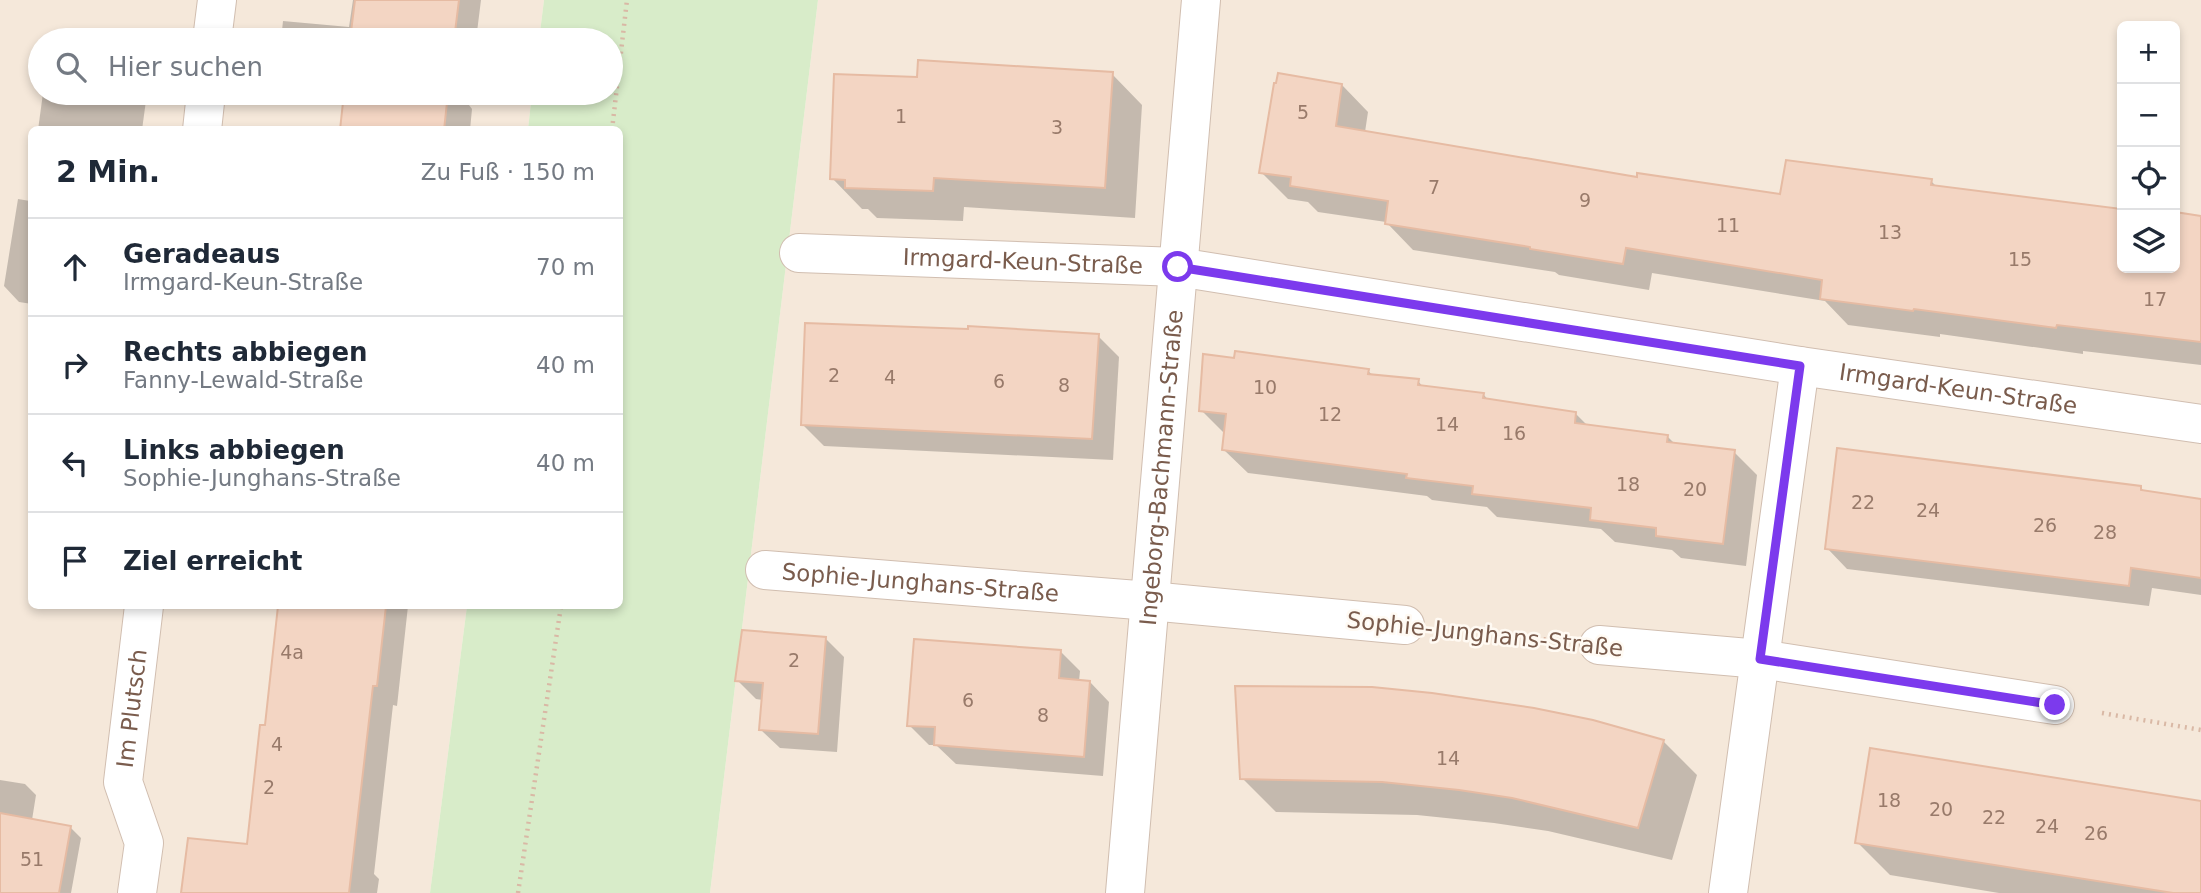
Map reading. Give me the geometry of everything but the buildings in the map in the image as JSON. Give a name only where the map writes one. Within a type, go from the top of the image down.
[{"type":"street","points":[[214,28],[217,0]]},
{"type":"street","name":"Ingeborg-Bachmann-Straße","points":[[1125,893],[1200,0]]},
{"type":"street","points":[[202,126],[205,105]]},
{"type":"street","name":"Irmgard-Keun-Straße","points":[[799,253],[1178,267],[1800,366],[2201,424]]},
{"type":"street","points":[[1728,893],[1800,366]]},
{"type":"street","name":"Sophie-Junghans-Straße","points":[[765,570],[1405,625]]},
{"type":"street","name":"Im Plutsch","points":[[137,893],[144,844],[123,782],[144,609]]},
{"type":"street","name":"Sophie-Junghans-Straße","points":[[1599,645],[1760,659],[2055,705]]},
{"type":"path","points":[[623,28],[626,0]]},
{"type":"path","points":[[612,126],[615,105]]},
{"type":"path","points":[[518,893],[561,609]]},
{"type":"path","name":"Sophie-Junghans-Straße","points":[[1405,625],[1599,645]]},
{"type":"path","points":[[2055,705],[2201,730]]},
{"type":"shaded area","points":[[0,0],[544,0],[540,28],[28,28],[28,105],[531,105],[528,126],[28,126],[28,609],[467,609],[430,893],[0,893]]},
{"type":"shaded area","points":[[818,0],[2201,0],[2201,893],[710,893]]},
{"type":"green space","points":[[544,0],[818,0],[710,893],[430,893],[467,609],[623,609],[623,126],[528,126],[531,105],[623,105],[623,28],[540,28]]},
{"type":"route","points":[[1178,267],[1800,366],[1760,659],[2055,705]]}]
